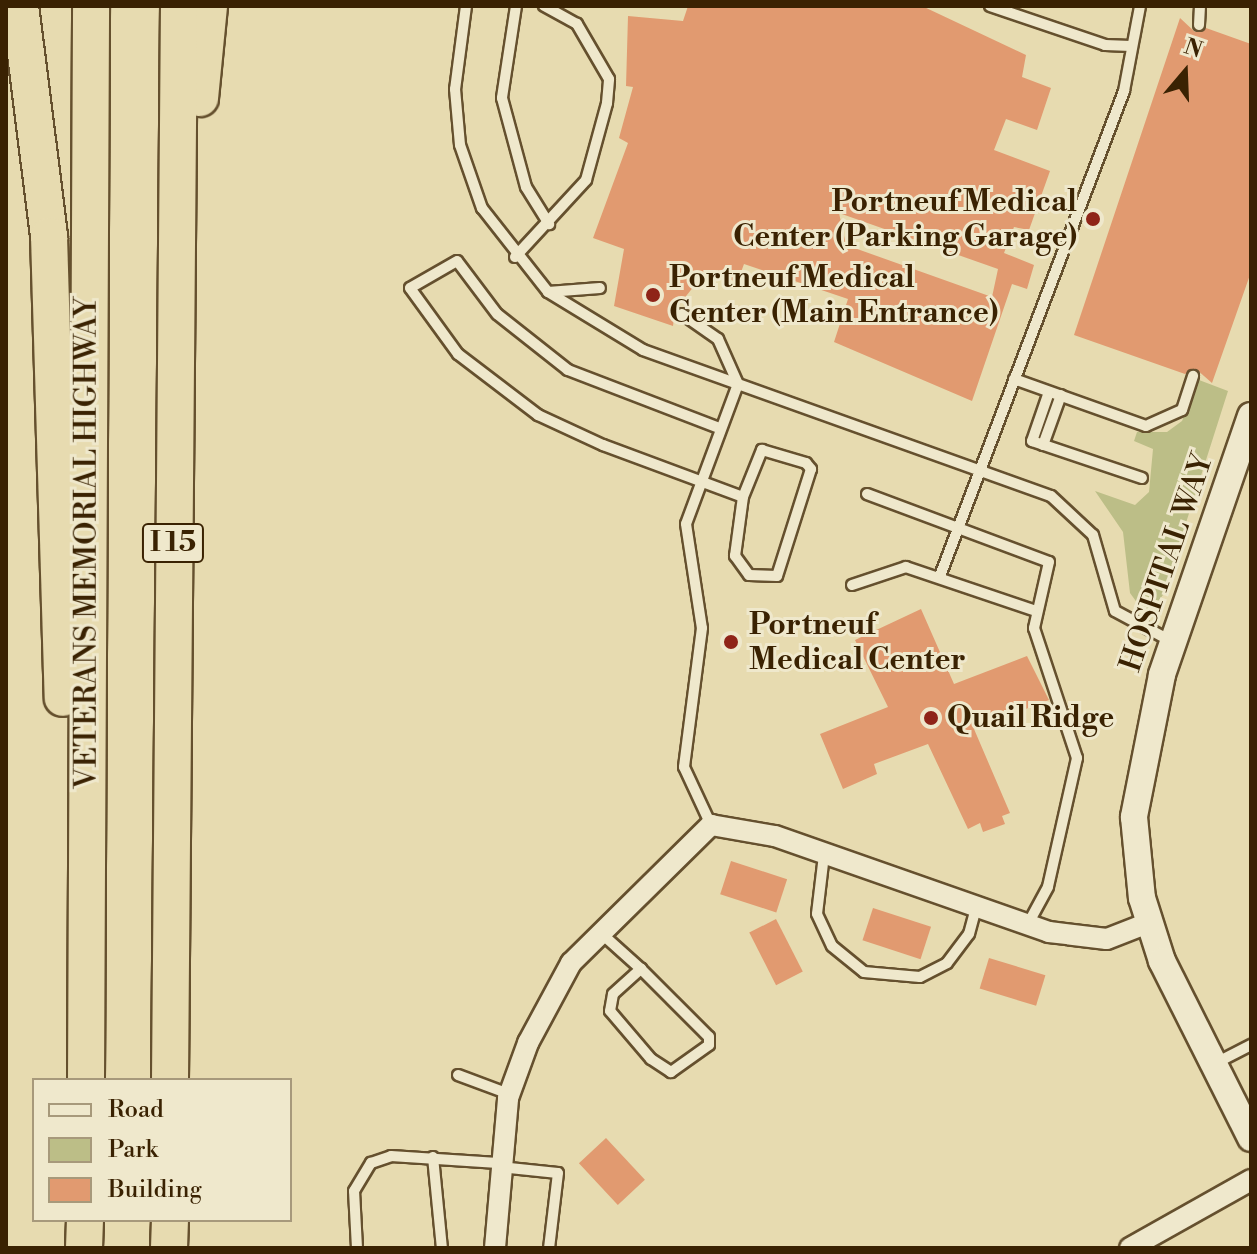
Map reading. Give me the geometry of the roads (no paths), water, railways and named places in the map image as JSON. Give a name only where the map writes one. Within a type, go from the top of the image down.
[{"type":"highway","points":[[20,6],[49,236],[69,912],[87,956]]},
{"type":"highway","name":"VETERANS MEMORIAL HIGHWAY","points":[[86,1078],[91,6]]},
{"type":"highway","name":"I 15","points":[[170,1078],[174,294],[179,6]]},
{"type":"highway","points":[[174,294],[209,6]]},
{"type":"highway","points":[[84,1248],[85,1222]]},
{"type":"highway","points":[[169,1248],[170,1222]]},
{"type":"street","name":"HOSPITAL WAY","points":[[1251,416],[1174,642],[1140,759],[1134,817],[1148,923],[1213,1065],[1251,1138]]},
{"type":"street","points":[[495,1248],[498,1165],[509,1094],[571,963],[711,825],[725,822],[1028,924],[1107,939],[1148,923]]},
{"type":"street","points":[[1130,1248],[1251,1180]]},
{"type":"lane","points":[[466,6],[455,89],[460,145],[482,208],[515,257],[548,292],[602,331],[738,384],[976,466],[1069,507],[1093,535],[1115,611],[1143,632],[1174,642]]},
{"type":"lane","points":[[516,6],[504,110],[526,187],[549,224]]},
{"type":"lane","points":[[515,257],[549,224],[586,180],[609,79],[577,24],[544,6]]},
{"type":"lane","points":[[990,6],[1105,45],[1131,46]]},
{"type":"lane","points":[[940,576],[954,525],[976,466],[1014,379],[1032,348],[1124,91],[1140,6]]},
{"type":"lane","points":[[1199,25],[1200,6]]},
{"type":"lane","points":[[719,428],[568,370],[497,314],[457,261],[410,288],[458,354],[538,415],[743,497]]},
{"type":"lane","points":[[548,292],[600,288]]},
{"type":"lane","points":[[682,314],[718,339],[738,384],[699,480],[685,544],[702,628],[682,736],[684,767],[711,825]]},
{"type":"lane","points":[[1014,379],[1146,426],[1182,410],[1193,376]]},
{"type":"lane","points":[[1055,394],[1038,443],[1142,478]]},
{"type":"lane","points":[[762,450],[811,469],[777,576],[749,575],[735,556],[743,497],[762,450]]},
{"type":"lane","points":[[867,494],[1049,562],[1034,628],[1077,758],[1048,887],[1028,924]]},
{"type":"lane","points":[[852,585],[906,567],[1036,611]]},
{"type":"lane","points":[[824,855],[817,914],[832,946],[864,972],[920,977],[947,963],[969,934],[976,907]]},
{"type":"lane","points":[[602,934],[641,969],[709,1037],[699,1054],[671,1072],[651,1059],[610,1011],[613,994],[641,969]]},
{"type":"lane","points":[[1213,1065],[1251,1045]]},
{"type":"lane","points":[[458,1075],[509,1094]]},
{"type":"lane","points":[[357,1248],[358,1176],[391,1156],[433,1157],[558,1173],[549,1248]]},
{"type":"lane","points":[[433,1157],[442,1248]]},
{"type":"place","name":"Portneuf Medical Center (Parking Garage)","points":[[1093,219]]},
{"type":"place","name":"Portneuf Medical Center (Main Entrance)","points":[[653,295]]},
{"type":"place","name":"Portneuf Medical Center","points":[[731,642]]},
{"type":"place","name":"Quail Ridge","points":[[931,718]]}]
